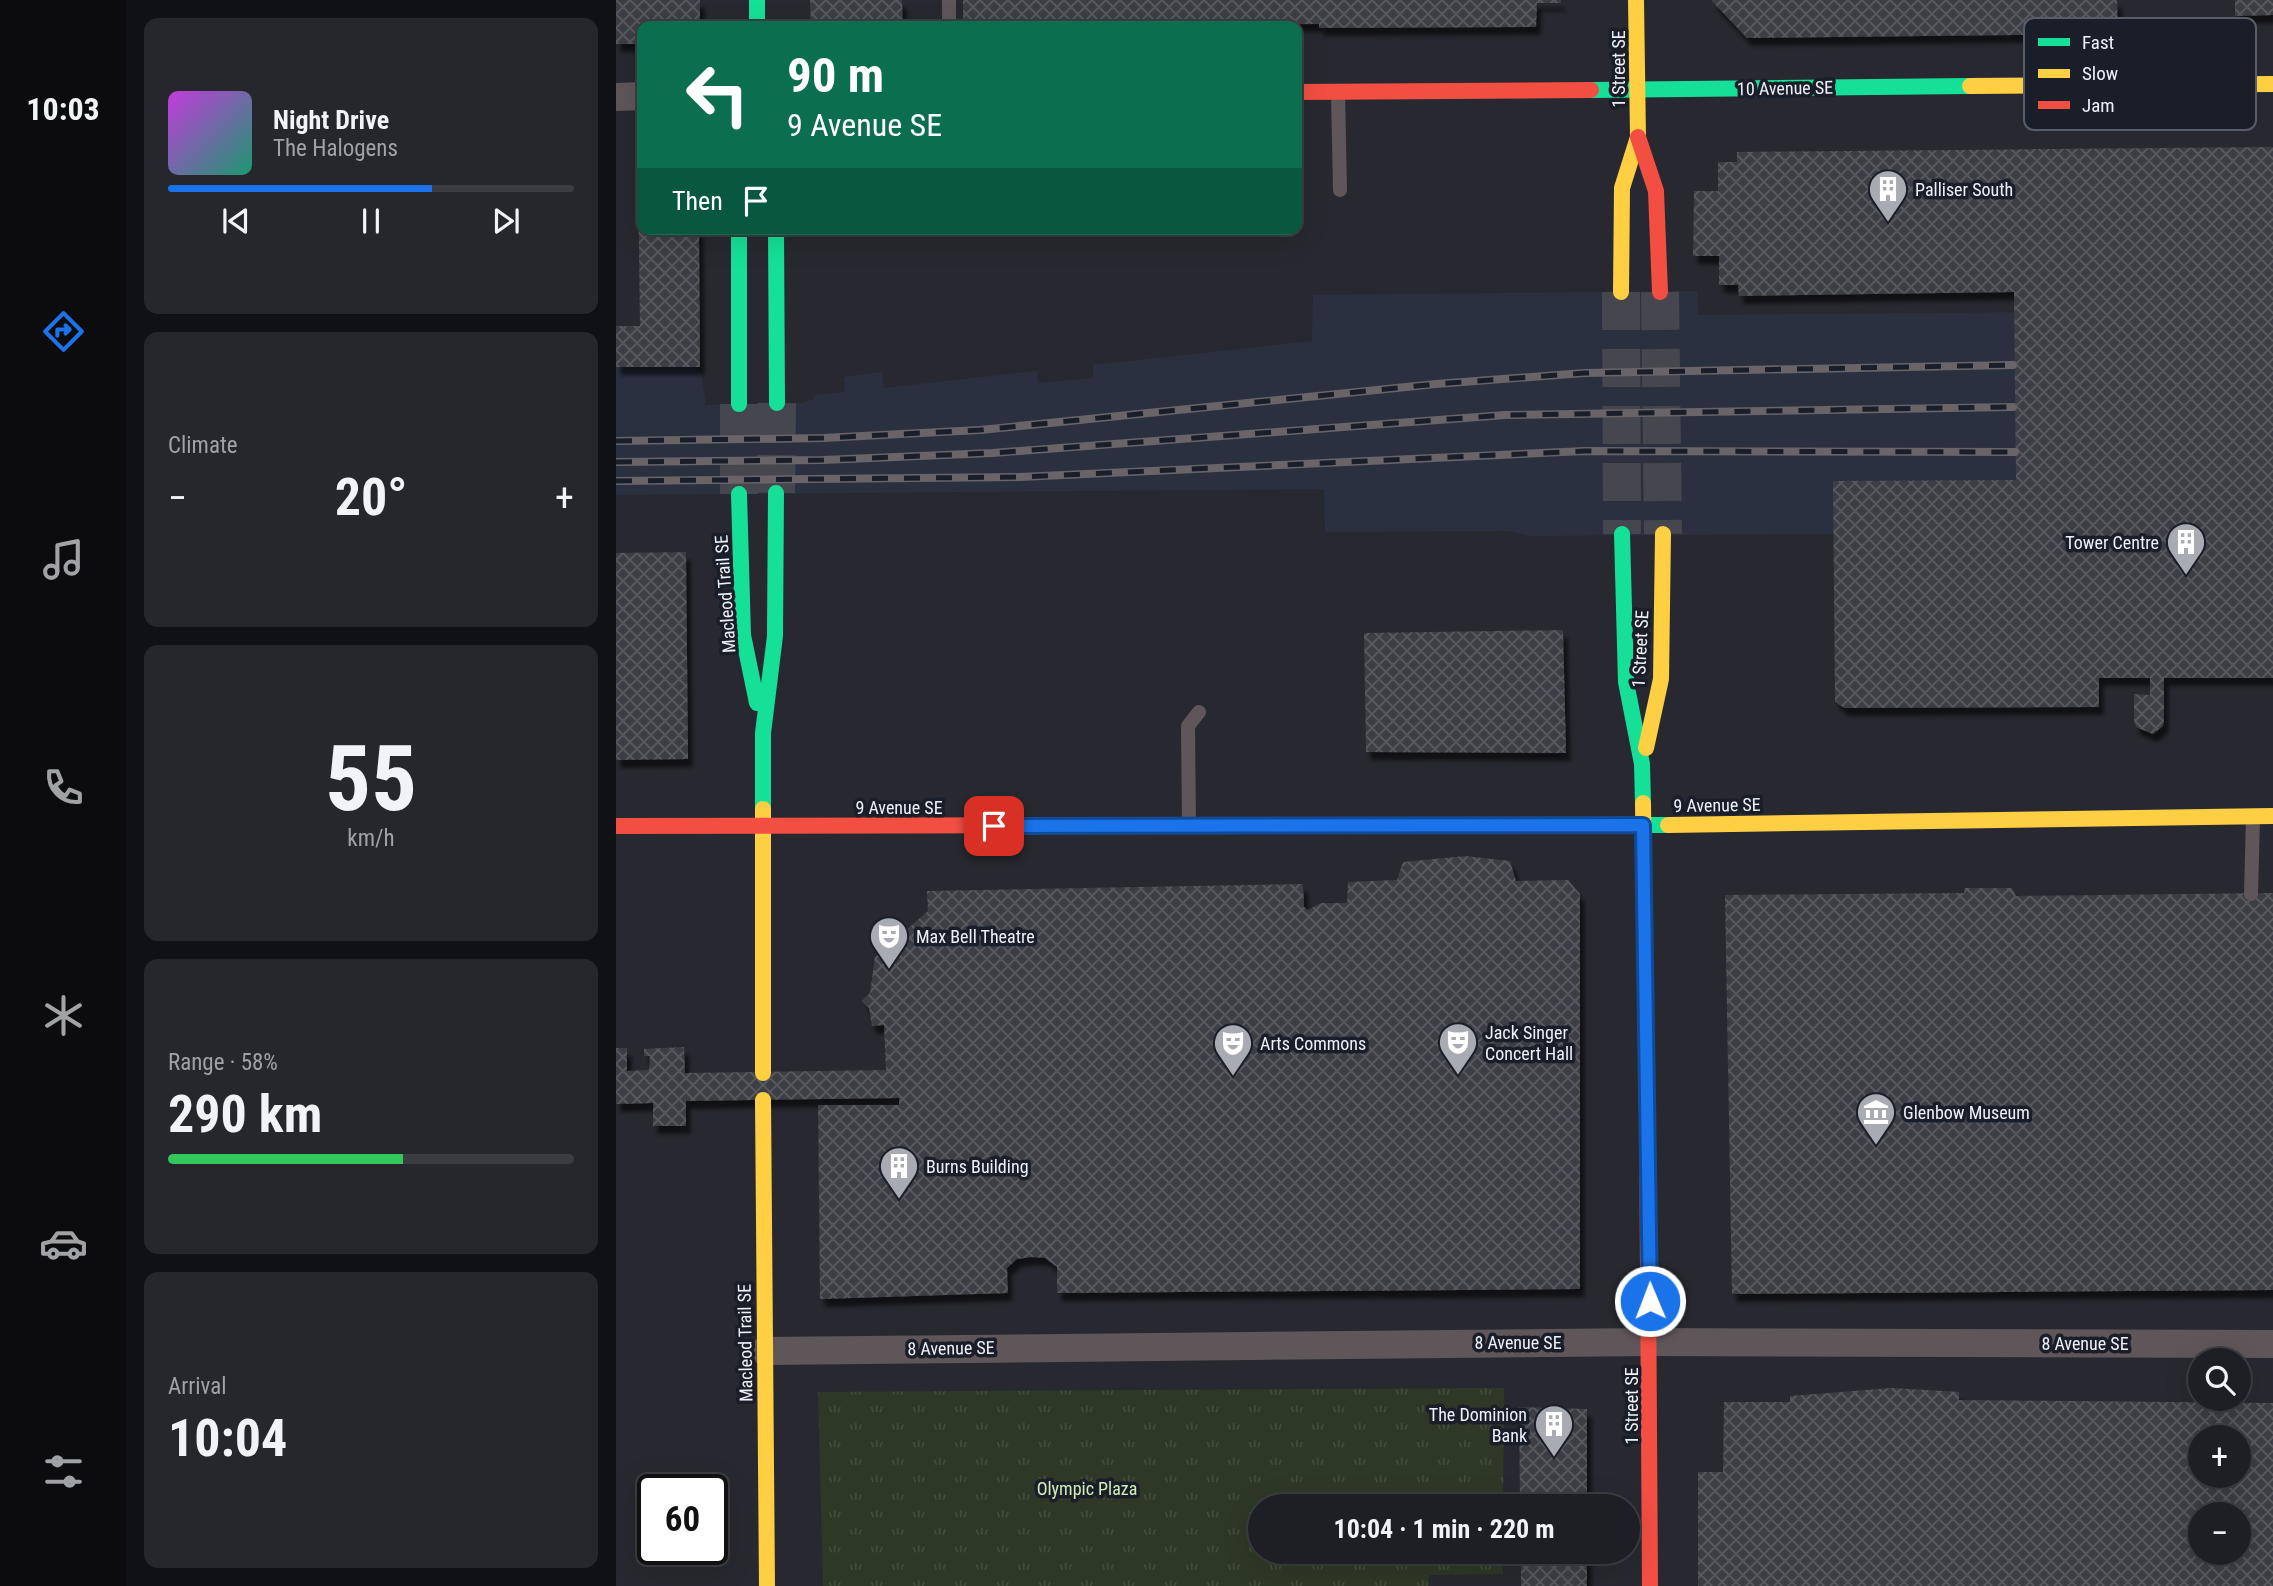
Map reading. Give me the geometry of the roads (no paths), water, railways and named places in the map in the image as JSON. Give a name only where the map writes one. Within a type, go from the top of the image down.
[{"type":"main road","points":[[757,0],[757,21]]},
{"type":"main road","name":"1 Street SE","points":[[1636,0],[1638,137],[1656,191],[1660,292]]},
{"type":"main road","name":"10 Avenue SE","points":[[1302,92],[2024,86]]},
{"type":"main road","name":"1 Street SE","points":[[1621,292],[1622,188],[1638,137]]},
{"type":"main road","points":[[738,404],[739,235]]},
{"type":"main road","points":[[776,235],[777,403]]},
{"type":"main road","name":"Macleod Trail SE","points":[[763,1073],[763,733],[775,636],[776,493]]},
{"type":"main road","name":"Macleod Trail SE","points":[[739,494],[743,635],[763,733]]},
{"type":"main road","name":"1 Street SE","points":[[1622,534],[1626,682],[1642,764],[1651,1342],[1650,1586]]},
{"type":"main road","name":"1 Street SE","points":[[1642,764],[1661,679],[1663,534]]},
{"type":"main road","name":"9 Avenue SE","points":[[616,826],[1643,825],[2273,816]]},
{"type":"main road","name":"Macleod Trail SE","points":[[763,1100],[767,1586]]},
{"type":"street","points":[[616,96],[637,96]]},
{"type":"street","name":"8 Avenue SE","points":[[764,1351],[1651,1342],[2273,1344]]},
{"type":"lane","points":[[949,0],[949,21]]},
{"type":"lane","points":[[1338,92],[1340,190]]},
{"type":"lane","points":[[1189,826],[1188,726],[1199,712]]},
{"type":"lane","points":[[2251,894],[2253,816]]},
{"type":"tunnel","points":[[1621,292],[1622,534]]},
{"type":"tunnel","points":[[1660,292],[1663,534]]},
{"type":"tunnel","points":[[776,493],[777,403]]},
{"type":"tunnel","points":[[739,404],[739,494]]},
{"type":"railway","points":[[616,441],[823,438],[980,430],[1436,384],[1585,373],[2013,365]]},
{"type":"railway","points":[[616,462],[823,460],[992,453],[1505,415],[2013,407]]},
{"type":"railway","points":[[616,481],[1020,477],[1585,451],[2015,452]]},
{"type":"place","name":"Palliser South","points":[[1888,223]]},
{"type":"place","name":"Tower Centre","points":[[2186,576]]},
{"type":"place","name":"Max Bell Theatre","points":[[889,970]]},
{"type":"place","name":"Jack Singer Concert Hall","points":[[1458,1076]]},
{"type":"place","name":"Arts Commons","points":[[1233,1077]]},
{"type":"place","name":"Glenbow Museum","points":[[1876,1146]]},
{"type":"place","name":"Burns Building","points":[[899,1200]]},
{"type":"place","name":"The Dominion Bank","points":[[1554,1458]]},
{"type":"park label","name":"Olympic Plaza","points":[[1087,1488]]}]
